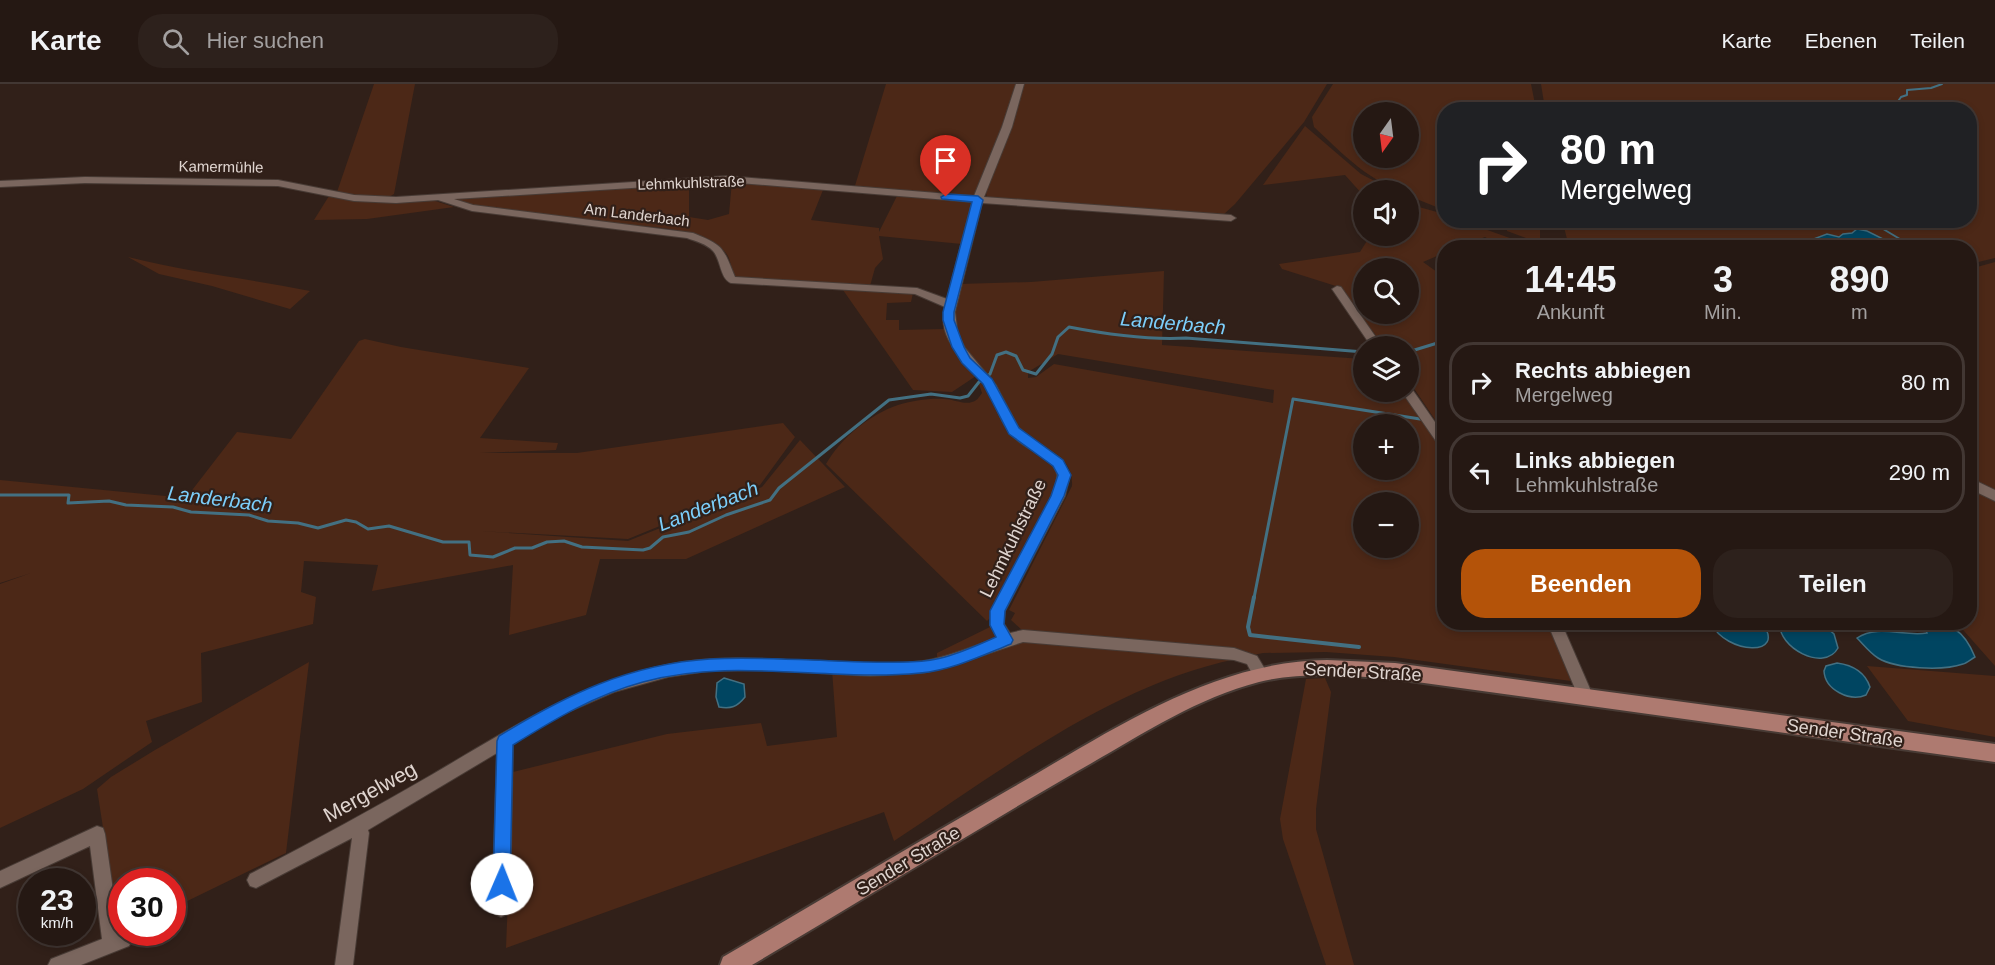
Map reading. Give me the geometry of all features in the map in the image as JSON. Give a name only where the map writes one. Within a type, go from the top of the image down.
[{"type":"main road","name":"Sender Straße","points":[[731,965],[1043,781],[1159,716],[1216,687],[1260,674],[1330,666],[1374,670],[1995,753]]},
{"type":"street","name":"Lehmkuhlstraße","points":[[1006,640],[997,625],[998,611],[1058,496],[1064,475],[1059,463],[1014,431],[983,377],[966,361],[958,347],[949,320],[950,305],[978,200],[1007,127],[1020,84]]},
{"type":"street","name":"Lehmkuhlstraße","points":[[441,197],[728,179],[1231,218]]},
{"type":"street","name":"Kamermühle","points":[[0,184],[85,180],[249,182],[278,183],[371,200],[441,197]]},
{"type":"street","name":"Am Landerbach","points":[[441,197],[456,205],[472,208],[689,235],[702,239],[720,252],[731,280],[917,291],[950,305]]},
{"type":"street","points":[[1337,289],[1370,336]]},
{"type":"street","points":[[1415,402],[1437,434]]},
{"type":"street","points":[[1977,487],[1995,496]]},
{"type":"street","points":[[1557,630],[1586,698]]},
{"type":"street","points":[[1006,640],[1023,636],[1234,654],[1252,660],[1260,674]]},
{"type":"street","name":"Mergelweg","points":[[256,880],[357,827],[556,710],[590,693],[645,675],[709,665],[921,667],[946,663],[1006,640]]},
{"type":"street","points":[[501,908],[505,741]]},
{"type":"street","points":[[344,965],[360,833],[357,827]]},
{"type":"street","points":[[0,880],[97,834],[117,942],[57,965]]},
{"type":"shaded area","points":[[374,84],[415,84],[394,194],[387,198],[337,192]]},
{"type":"shaded area","points":[[886,84],[1016,84],[1004,126],[974,197],[854,189]]},
{"type":"shaded area","points":[[1023,84],[1327,84],[1304,122],[1235,204],[1223,215],[987,198],[986,193]]},
{"type":"shaded area","points":[[1333,84],[1531,84],[1535,102],[1437,102],[1437,207],[1419,200],[1419,180],[1377,180],[1360,168],[1419,168],[1419,102],[1353,102],[1353,162],[1314,127],[1312,117]]},
{"type":"shaded area","points":[[1541,84],[1995,84],[1995,258],[1977,262],[1977,240],[1567,240],[1564,228],[1977,228],[1977,102],[1544,102]]},
{"type":"shaded area","points":[[1305,126],[1353,168],[1373,180],[1353,180],[1353,184],[1345,175],[1263,185]]},
{"type":"shaded area","points":[[732,181],[823,190],[811,220],[879,228],[879,232],[897,196],[967,201],[974,205],[962,244],[879,236],[883,259],[875,268],[870,286],[734,277],[728,257],[723,250],[688,233],[656,227],[538,216],[450,200],[689,182],[689,217],[708,220],[729,214]]},
{"type":"shaded area","points":[[329,196],[386,203],[432,200],[454,207],[367,219],[314,220]]},
{"type":"shaded area","points":[[1419,207],[1437,212],[1437,228],[1482,228],[1515,240],[1490,240],[1485,237],[1477,240],[1437,240],[1437,256],[1423,262],[1437,272],[1437,423],[1419,396],[1419,336],[1376,336],[1367,324],[1419,324],[1419,258],[1353,258],[1353,305],[1339,287],[1282,269],[1279,264],[1360,252],[1364,246],[1419,246]]},
{"type":"shaded area","points":[[1540,228],[1540,240],[1531,240],[1507,231],[1507,229]]},
{"type":"shaded area","points":[[128,257],[310,291],[290,309],[212,286],[159,274]]},
{"type":"shaded area","points":[[1995,262],[1995,494],[1977,485],[1977,267]]},
{"type":"shaded area","points":[[1164,271],[1162,345],[1353,358],[1353,402],[1410,402],[1418,414],[1353,414],[1353,480],[1419,480],[1419,415],[1437,442],[1437,630],[1551,630],[1571,681],[1394,657],[1326,652],[1253,655],[1239,649],[1024,632],[1011,620],[1015,613],[1009,610],[1072,486],[1071,475],[1067,466],[1054,452],[1016,427],[1003,397],[961,343],[956,329],[959,284],[1031,282]],"holes":[[[1058,354],[1274,390],[1273,403],[1054,364],[1036,377],[1028,378],[1028,372]]]},
{"type":"shaded area","points":[[843,290],[913,293],[911,302],[887,303],[886,320],[899,320],[899,330],[945,329],[963,361],[976,376],[952,392],[913,390]]},
{"type":"shaded area","points":[[365,339],[529,368],[480,438],[558,443],[556,450],[480,453],[577,453],[783,423],[795,437],[760,485],[628,539],[479,531],[628,541],[762,487],[800,440],[845,487],[686,559],[600,559],[586,615],[509,635],[513,565],[372,591],[378,565],[304,561],[301,592],[316,597],[313,624],[201,653],[202,702],[146,721],[152,742],[83,789],[0,828],[0,584],[31,573],[0,583],[0,480],[186,498],[237,432],[291,439],[359,341]]},
{"type":"shaded area","points":[[982,381],[1009,431],[1057,469],[1058,484],[993,609],[992,616],[987,621],[826,464],[832,454],[857,428],[887,409],[921,400],[947,399],[969,403],[978,399],[982,393],[979,384]]},
{"type":"shaded area","points":[[1977,492],[1995,502],[1995,666],[1963,630],[1977,630]]},
{"type":"shaded area","points":[[990,627],[998,639],[937,662],[937,653]]},
{"type":"shaded area","points":[[1023,640],[1236,659],[1190,671],[1101,710],[1015,760],[894,841],[884,812],[506,948],[513,772],[667,734],[761,723],[767,746],[837,737],[832,670],[902,672],[944,668]]},
{"type":"shaded area","points":[[309,662],[286,853],[186,902],[186,868],[109,868],[97,789],[111,777]]},
{"type":"shaded area","points":[[1867,666],[1995,676],[1995,737],[1908,721]]},
{"type":"shaded area","points":[[1325,678],[1331,692],[1316,809],[1316,829],[1354,965],[1326,965],[1283,839],[1280,819],[1306,679]]},
{"type":"water","points":[[1857,229],[1867,231],[1883,240],[1811,240],[1827,234],[1839,237]]},
{"type":"water","points":[[1716,630],[1766,630],[1768,634],[1767,642],[1752,648],[1729,641]]},
{"type":"water","points":[[1781,630],[1829,630],[1834,634],[1838,648],[1831,655],[1823,658],[1813,657],[1793,648]]},
{"type":"water","points":[[1926,630],[1955,630],[1966,640],[1975,657],[1964,663],[1944,668],[1908,667],[1878,658],[1857,638],[1882,631],[1927,633]]},
{"type":"water","points":[[1837,663],[1848,665],[1865,677],[1870,687],[1866,695],[1853,697],[1839,693],[1829,684],[1824,671],[1826,666]]},
{"type":"water","points":[[724,678],[744,684],[745,697],[734,707],[719,707],[716,697],[717,683]]},
{"type":"waterway","name":"Landerbach","points":[[1898,102],[1901,97],[1907,95],[1907,90],[1931,88],[1942,84]]},
{"type":"waterway","name":"Landerbach","points":[[1881,228],[1902,240]]},
{"type":"waterway","name":"Landerbach","points":[[0,495],[69,495],[68,503],[109,501],[126,505],[173,507],[191,512],[249,515],[268,521],[298,523],[318,528],[346,520],[356,522],[368,529],[389,526],[443,542],[469,542],[470,555],[493,557],[515,548],[532,548],[547,542],[564,541],[582,547],[643,550],[650,548],[663,537],[689,532],[726,515],[770,500],[779,488],[889,400],[931,394],[960,398],[968,396],[979,382],[990,374],[997,355],[1006,352],[1016,356],[1023,370],[1036,374],[1052,354],[1058,337],[1069,327],[1143,337],[1186,338],[1353,351]]},
{"type":"waterway","name":"Landerbach","points":[[1419,349],[1437,343]]},
{"type":"waterway","points":[[1254,598],[1293,399],[1420,419]]},
{"type":"waterway","points":[[1254,597],[1248,627],[1250,635],[1359,647]]},
{"type":"route","points":[[502,884],[505,741],[556,710],[590,693],[645,675],[709,665],[921,667],[946,663],[1006,640],[997,625],[998,611],[1058,496],[1064,475],[1059,463],[1029,444],[1014,431],[988,382],[966,361],[952,334],[949,320],[950,305],[962,253],[978,200],[946,197]]}]
